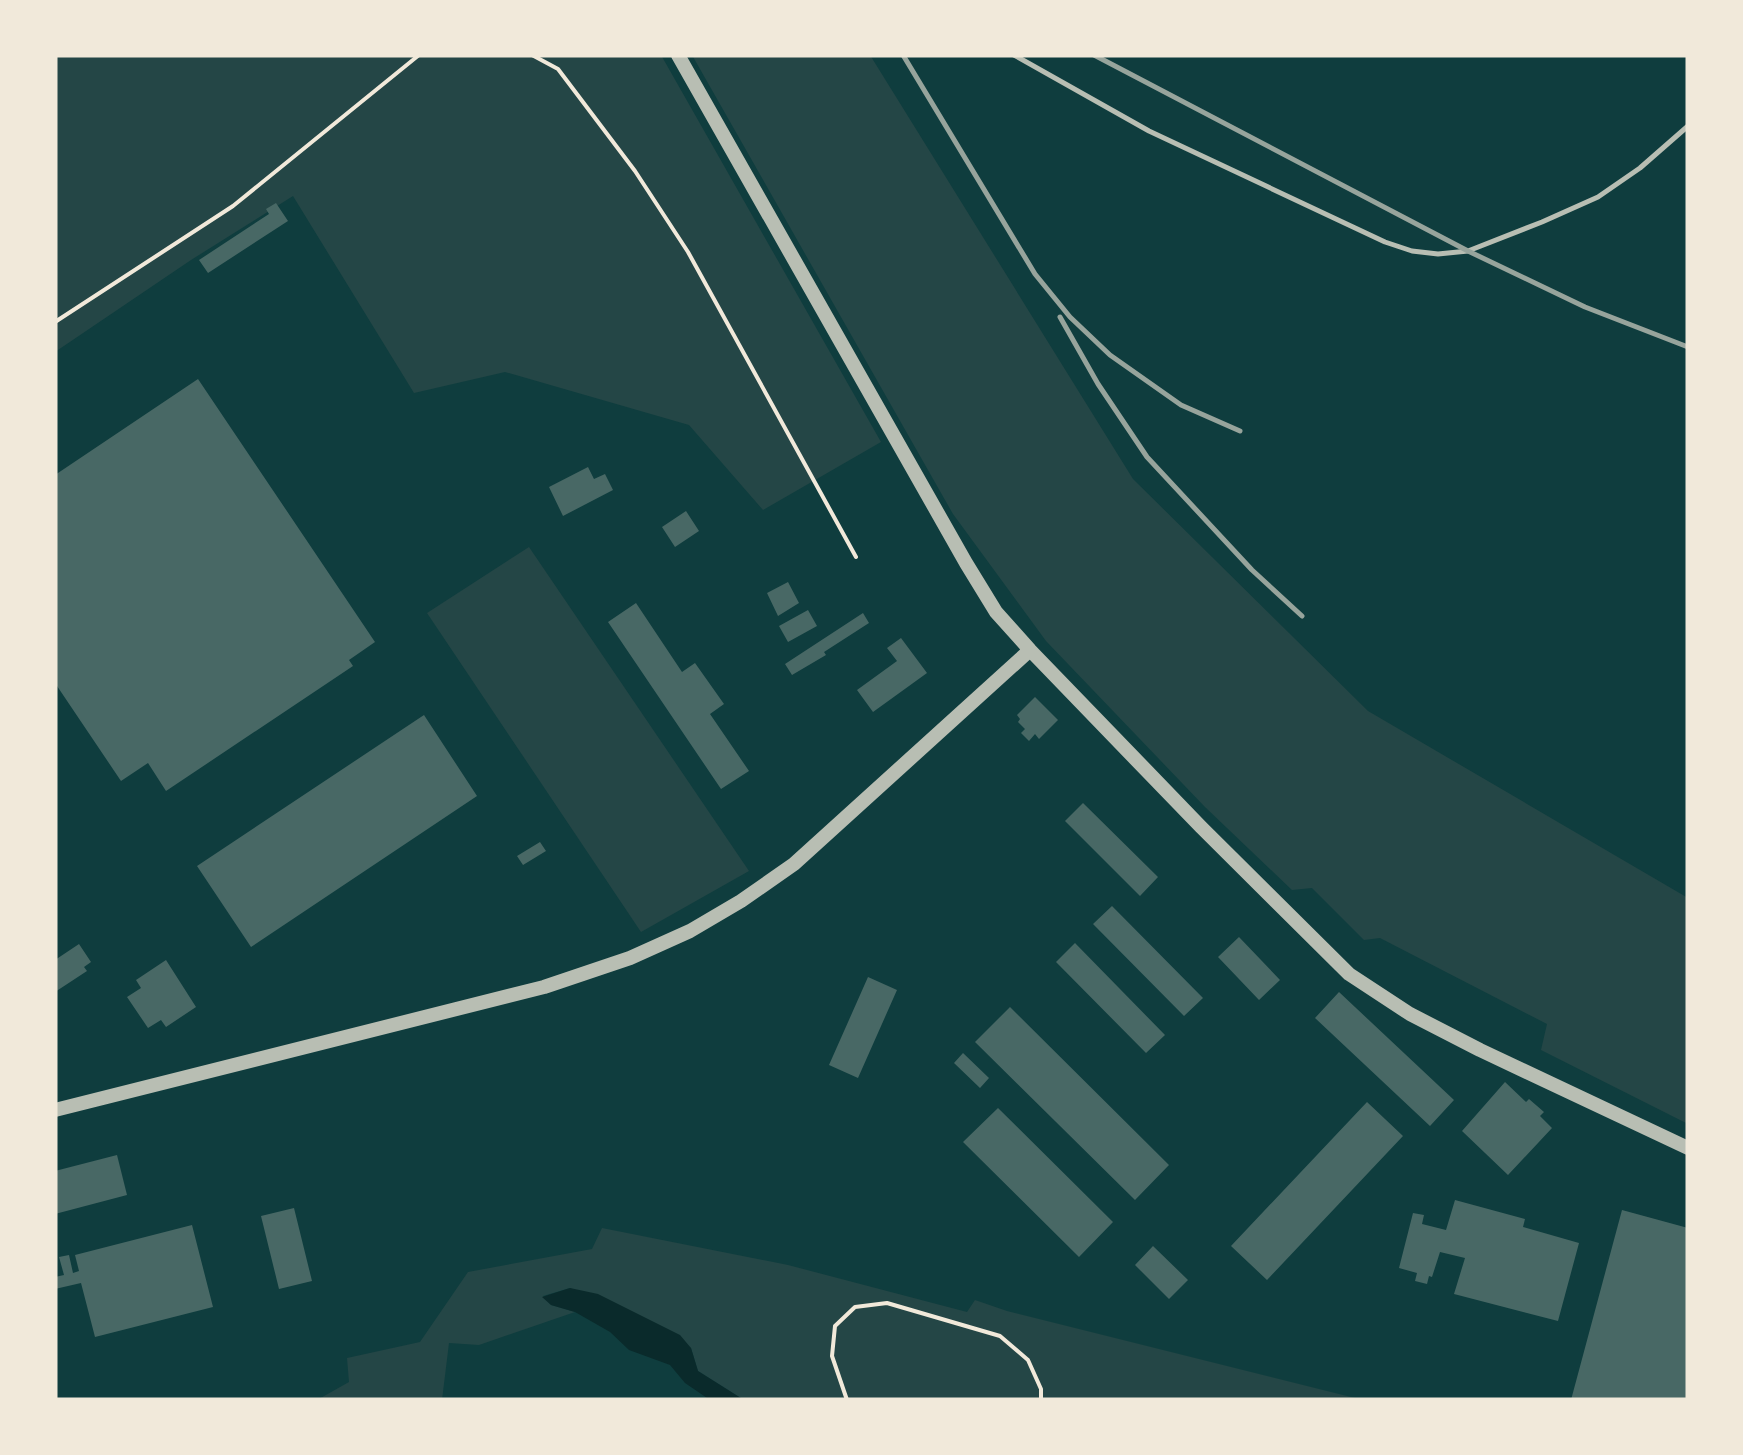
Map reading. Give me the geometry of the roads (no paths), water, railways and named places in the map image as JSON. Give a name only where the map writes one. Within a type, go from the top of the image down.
[{"type":"street","points":[[678,55],[966,564],[996,612],[1030,650],[1188,815],[1349,974],[1410,1014],[1480,1050],[1688,1148]]},
{"type":"street","points":[[55,1110],[544,987],[630,958],[690,931],[794,864],[1030,650]]},
{"type":"lane","points":[[1014,55],[1148,130],[1384,242],[1438,254],[1468,251],[1598,197],[1640,168],[1688,126]]},
{"type":"railway","points":[[903,55],[1035,274],[1070,317],[1110,355],[1181,405],[1240,431]]},
{"type":"railway","points":[[1094,55],[1468,251],[1585,307],[1688,347]]},
{"type":"railway","points":[[1060,317],[1098,384],[1147,457],[1252,570],[1302,616]]}]
